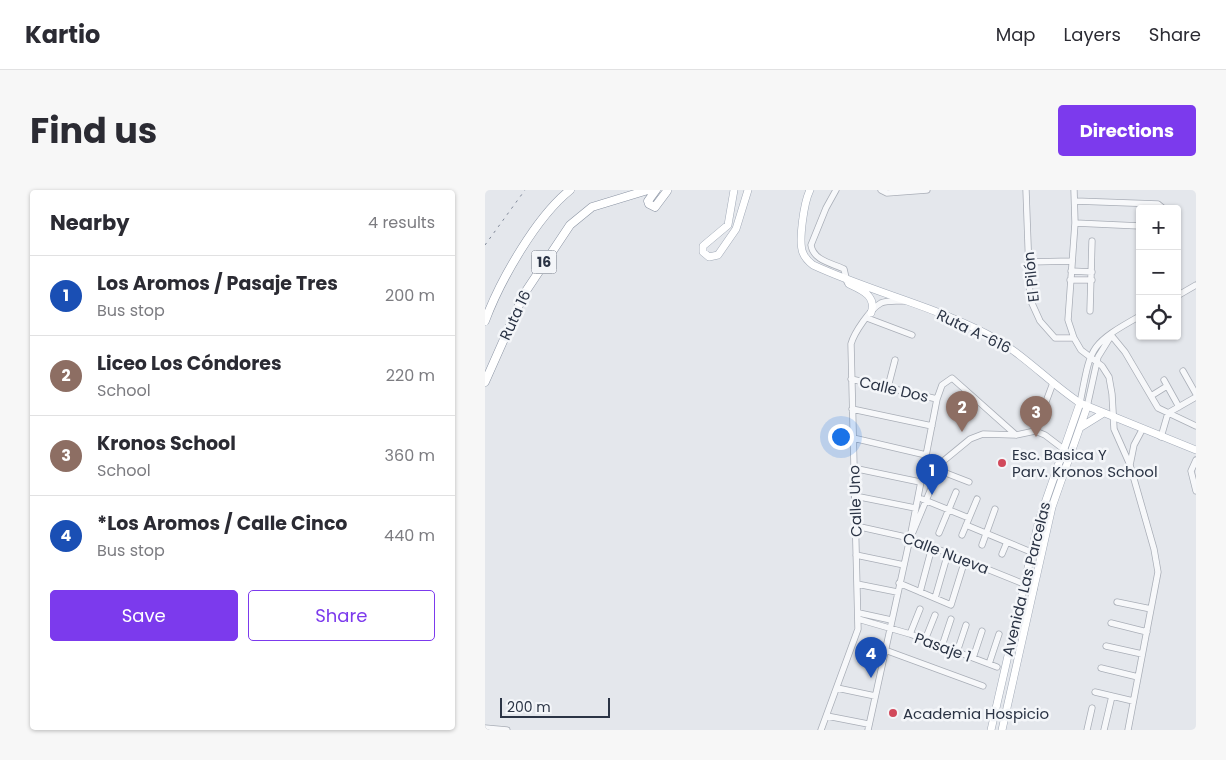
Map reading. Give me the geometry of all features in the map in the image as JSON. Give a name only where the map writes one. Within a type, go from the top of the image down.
[{"type":"highway","name":"Ruta 16","points":[[485,321],[519,254],[550,210],[569,190]]},
{"type":"highway","name":"Ruta 16","points":[[485,382],[524,294],[570,225],[592,207],[648,190]]},
{"type":"highway","points":[[656,190],[647,201],[655,207],[660,204],[667,191]]},
{"type":"main road","points":[[734,190],[728,225],[703,246],[703,252],[709,257],[719,254],[734,233],[748,190]]},
{"type":"main road","name":"Ruta A-616","points":[[810,190],[806,202],[800,244],[807,259],[820,268],[847,281],[957,320],[1001,341],[1053,383],[1084,405],[1102,414],[1196,450]]},
{"type":"main road","points":[[847,281],[871,298],[873,305],[869,315]]},
{"type":"main road","name":"Avenida Las Parcelas","points":[[991,730],[1041,510],[1081,427],[1084,405]]},
{"type":"main road","name":"Avenida Las Parcelas","points":[[1002,730],[1052,507],[1084,405]]},
{"type":"main road","points":[[1081,427],[1102,414]]},
{"type":"street","points":[[836,190],[826,208],[811,245],[817,257],[844,269],[847,281]]},
{"type":"street","points":[[881,190],[887,193],[927,190]]},
{"type":"street","name":"El Pilón","points":[[1026,190],[1030,298],[1040,321],[1055,338],[1074,338]]},
{"type":"street","points":[[1074,190],[1075,223],[1068,316],[1074,338],[1089,358],[1102,366],[1110,383],[1112,417],[1120,446],[1129,465],[1158,569],[1128,730]]},
{"type":"street","points":[[1075,201],[1159,205]]},
{"type":"street","points":[[1075,223],[1136,226]]},
{"type":"street","points":[[1090,311],[1092,241]]},
{"type":"street","points":[[1028,262],[1072,261]]},
{"type":"street","points":[[1071,271],[1092,272]]},
{"type":"street","points":[[1070,280],[1092,280]]},
{"type":"street","points":[[1179,295],[1196,285]]},
{"type":"street","name":"Calle Uno","points":[[821,730],[857,634],[859,616],[851,379],[853,335],[881,303],[907,301]]},
{"type":"street","points":[[869,315],[912,335]]},
{"type":"street","points":[[1084,405],[1089,358],[1113,333],[1136,319]]},
{"type":"street","points":[[1113,333],[1158,408],[1196,426]]},
{"type":"street","points":[[1084,405],[1099,346]]},
{"type":"street","points":[[888,387],[895,360]]},
{"type":"street","points":[[1183,371],[1196,394]]},
{"type":"street","points":[[827,716],[868,727],[910,538],[937,399],[942,385],[952,378],[1016,435]]},
{"type":"street","name":"Calle Dos","points":[[851,379],[937,399]]},
{"type":"street","points":[[1035,431],[1053,383]]},
{"type":"street","points":[[1151,396],[1165,384],[1179,407]]},
{"type":"street","points":[[1161,436],[1168,413],[1195,400]]},
{"type":"street","points":[[852,409],[933,426]]},
{"type":"street","points":[[1129,465],[1132,450],[1142,430]]},
{"type":"street","points":[[910,538],[924,500],[947,456],[977,436],[988,433],[1016,435],[1035,431],[1045,435],[1068,452]]},
{"type":"street","points":[[853,438],[926,455]]},
{"type":"street","points":[[1196,460],[1191,471],[1196,491]]},
{"type":"street","points":[[853,468],[920,482]]},
{"type":"street","points":[[938,470],[969,482]]},
{"type":"street","points":[[939,533],[956,492]]},
{"type":"street","points":[[855,496],[915,508]]},
{"type":"street","points":[[962,535],[977,499]]},
{"type":"street","points":[[915,508],[924,500]]},
{"type":"street","points":[[924,500],[969,518]]},
{"type":"street","points":[[982,544],[995,509]]},
{"type":"street","points":[[966,525],[1031,552]]},
{"type":"street","name":"Calle Nueva","points":[[856,526],[910,538],[1025,584],[1033,590]]},
{"type":"street","points":[[1002,554],[1007,542]]},
{"type":"street","points":[[920,592],[932,547]]},
{"type":"street","points":[[935,598],[948,553]]},
{"type":"street","points":[[856,555],[903,565]]},
{"type":"street","points":[[899,583],[951,605],[965,560]]},
{"type":"street","points":[[857,584],[897,592]]},
{"type":"street","points":[[1117,602],[1151,610]]},
{"type":"street","points":[[910,634],[920,609]]},
{"type":"street","points":[[925,640],[935,615]]},
{"type":"street","points":[[859,616],[891,620]]},
{"type":"street","name":"Pasaje 1","points":[[859,616],[997,667]]},
{"type":"street","points":[[942,646],[951,619]]},
{"type":"street","points":[[1111,623],[1147,632]]},
{"type":"street","points":[[957,652],[966,625]]},
{"type":"street","points":[[973,658],[982,631]]},
{"type":"street","points":[[989,664],[999,634]]},
{"type":"street","points":[[1107,646],[1143,654]]},
{"type":"street","points":[[885,650],[983,686]]},
{"type":"street","points":[[1101,668],[1138,677]]},
{"type":"street","points":[[837,688],[875,696]]},
{"type":"street","points":[[1095,692],[1133,701]]},
{"type":"street","points":[[1104,730],[1112,696]]},
{"type":"street","points":[[1087,730],[1092,708]]},
{"type":"street","points":[[485,729],[507,730]]},
{"type":"green space","points":[[963,396],[974,398],[970,417],[959,415]]},
{"type":"railway","points":[[485,245],[525,190]]},
{"type":"place","name":"Liceo Los Cóndores","points":[[962,432]]},
{"type":"place","name":"Kronos School","points":[[1036,437]]},
{"type":"place","name":"Esc. Basica Y Parv. Kronos School","points":[[1002,463]]},
{"type":"place","name":"Los Aromos / Pasaje Tres","points":[[932,495]]},
{"type":"place","name":"*Los Aromos / Calle Cinco","points":[[871,678]]},
{"type":"place","name":"Academia Hospicio","points":[[893,713]]}]
